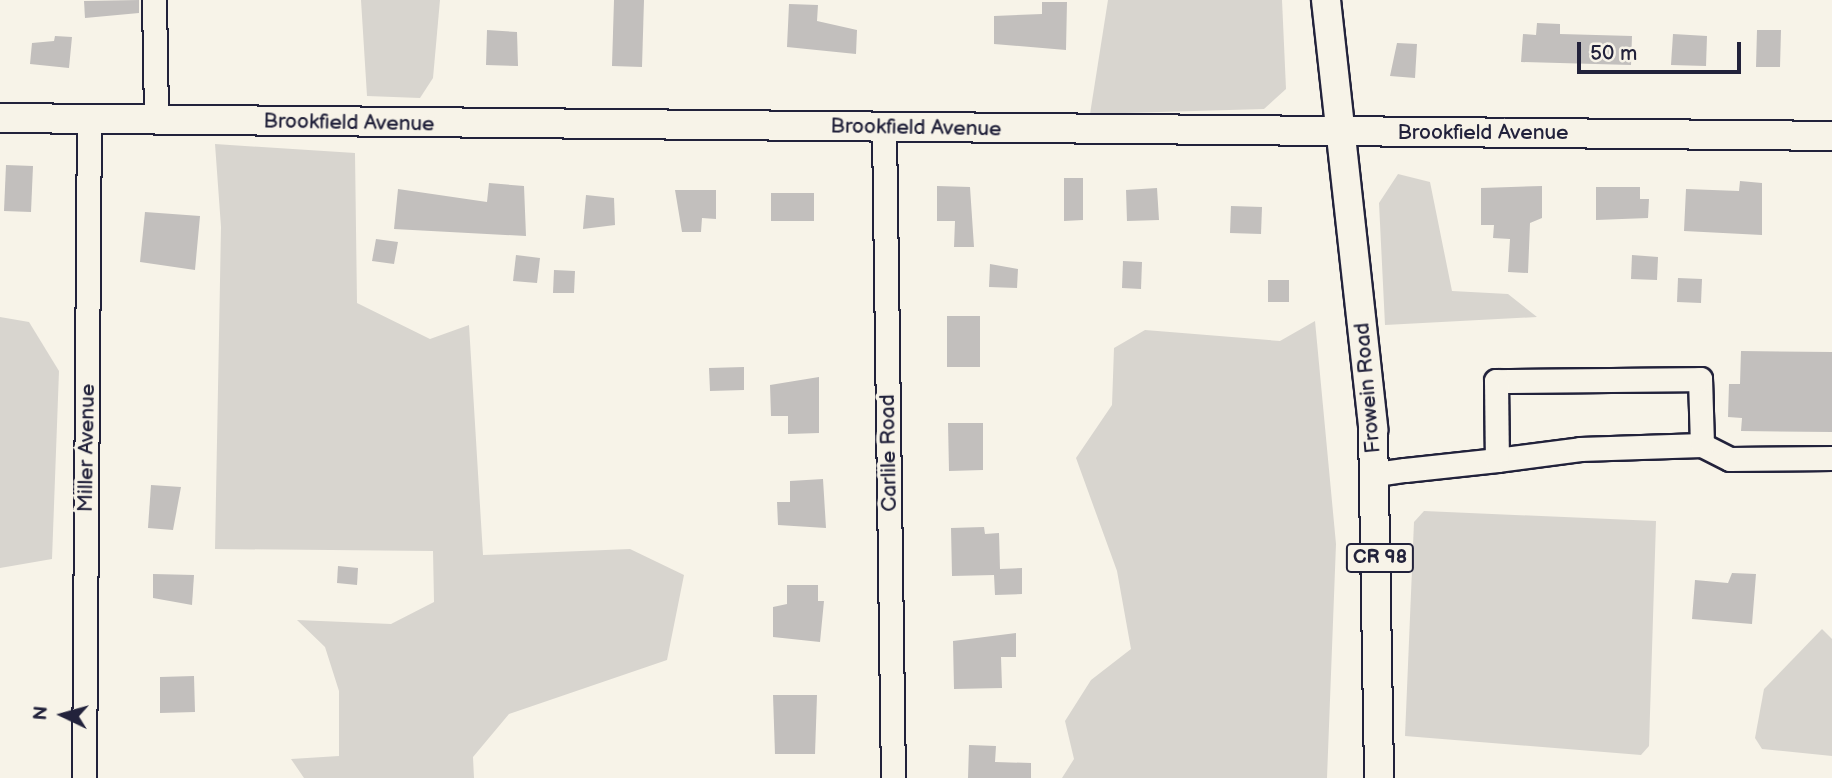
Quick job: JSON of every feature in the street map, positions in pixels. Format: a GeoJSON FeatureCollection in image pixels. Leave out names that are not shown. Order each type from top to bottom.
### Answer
{"type":"FeatureCollection","features":[{"type":"Feature","properties":{"kind":"main road","name":"Frowein Road"},"geometry":{"type":"LineString","coordinates":[[1326,0],[1376,474],[1379,778]]}},
{"type":"Feature","properties":{"kind":"main road","name":"Brookfield Avenue"},"geometry":{"type":"LineString","coordinates":[[0,118],[1832,136]]}},
{"type":"Feature","properties":{"kind":"street"},"geometry":{"type":"LineString","coordinates":[[154,0],[156,119]]}},
{"type":"Feature","properties":{"kind":"street","name":"Miller Avenue"},"geometry":{"type":"LineString","coordinates":[[84,778],[89,118]]}},
{"type":"Feature","properties":{"kind":"street","name":"Carlile Road"},"geometry":{"type":"LineString","coordinates":[[884,128],[893,778]]}},
{"type":"Feature","properties":{"kind":"street"},"geometry":{"type":"LineString","coordinates":[[1497,460],[1496,381],[1700,379],[1702,444]]}},
{"type":"Feature","properties":{"kind":"street"},"geometry":{"type":"LineString","coordinates":[[1376,474],[1497,460],[1702,444],[1730,459],[1832,458]]}},
{"type":"Feature","properties":{"kind":"shaded area"},"geometry":{"type":"Polygon","coordinates":[[[361,0],[440,0],[433,78],[420,98],[367,96],[361,0]]]}},
{"type":"Feature","properties":{"kind":"shaded area"},"geometry":{"type":"Polygon","coordinates":[[[1108,0],[1282,0],[1286,89],[1264,109],[1090,114],[1108,0]]]}},
{"type":"Feature","properties":{"kind":"shaded area"},"geometry":{"type":"Polygon","coordinates":[[[215,144],[355,153],[357,303],[430,339],[469,325],[483,555],[630,549],[684,575],[667,660],[509,714],[473,757],[474,778],[304,778],[291,759],[339,756],[339,691],[325,647],[297,620],[391,624],[434,602],[433,551],[215,549],[221,227],[215,144]]]}},
{"type":"Feature","properties":{"kind":"shaded area"},"geometry":{"type":"Polygon","coordinates":[[[1398,174],[1430,182],[1452,291],[1508,294],[1537,317],[1385,325],[1379,203],[1398,174]]]}},
{"type":"Feature","properties":{"kind":"shaded area"},"geometry":{"type":"Polygon","coordinates":[[[0,317],[29,322],[59,371],[52,559],[0,568],[0,317]]]}},
{"type":"Feature","properties":{"kind":"shaded area"},"geometry":{"type":"Polygon","coordinates":[[[1315,321],[1336,544],[1327,778],[1062,778],[1074,759],[1065,721],[1091,680],[1131,649],[1117,571],[1076,458],[1112,405],[1114,348],[1145,330],[1280,341],[1315,321]]]}},
{"type":"Feature","properties":{"kind":"shaded area"},"geometry":{"type":"Polygon","coordinates":[[[1424,511],[1656,521],[1649,746],[1641,755],[1405,736],[1414,522],[1424,511]]]}},
{"type":"Feature","properties":{"kind":"shaded area"},"geometry":{"type":"Polygon","coordinates":[[[1822,629],[1832,639],[1832,756],[1762,749],[1755,738],[1764,689],[1822,629]]]}},
{"type":"Feature","properties":{"kind":"building"},"geometry":{"type":"Polygon","coordinates":[[[139,0],[139,13],[85,18],[84,1],[139,0]]]}},
{"type":"Feature","properties":{"kind":"building"},"geometry":{"type":"Polygon","coordinates":[[[614,0],[644,0],[642,67],[612,66],[614,0]]]}},
{"type":"Feature","properties":{"kind":"building"},"geometry":{"type":"Polygon","coordinates":[[[1042,2],[1067,2],[1066,50],[994,44],[994,16],[1042,14],[1042,2]]]}},
{"type":"Feature","properties":{"kind":"building"},"geometry":{"type":"Polygon","coordinates":[[[789,4],[818,5],[817,21],[857,30],[856,54],[787,47],[789,4]]]}},
{"type":"Feature","properties":{"kind":"building"},"geometry":{"type":"Polygon","coordinates":[[[1537,23],[1560,24],[1560,34],[1632,36],[1631,65],[1521,62],[1523,34],[1536,35],[1537,23]]]}},
{"type":"Feature","properties":{"kind":"building"},"geometry":{"type":"Polygon","coordinates":[[[487,30],[517,32],[518,66],[486,65],[487,30]]]}},
{"type":"Feature","properties":{"kind":"building"},"geometry":{"type":"Polygon","coordinates":[[[1757,30],[1781,30],[1780,67],[1756,67],[1757,30]]]}},
{"type":"Feature","properties":{"kind":"building"},"geometry":{"type":"Polygon","coordinates":[[[1673,34],[1707,36],[1706,66],[1671,65],[1673,34]]]}},
{"type":"Feature","properties":{"kind":"building"},"geometry":{"type":"Polygon","coordinates":[[[55,36],[72,37],[69,68],[30,64],[32,43],[54,41],[55,36]]]}},
{"type":"Feature","properties":{"kind":"building"},"geometry":{"type":"Polygon","coordinates":[[[1397,43],[1417,44],[1415,78],[1390,76],[1397,43]]]}},
{"type":"Feature","properties":{"kind":"building"},"geometry":{"type":"Polygon","coordinates":[[[6,165],[33,166],[31,212],[4,211],[6,165]]]}},
{"type":"Feature","properties":{"kind":"building"},"geometry":{"type":"Polygon","coordinates":[[[1064,178],[1083,178],[1083,220],[1064,221],[1064,178]]]}},
{"type":"Feature","properties":{"kind":"building"},"geometry":{"type":"Polygon","coordinates":[[[1740,181],[1762,183],[1762,235],[1684,231],[1686,189],[1739,191],[1740,181]]]}},
{"type":"Feature","properties":{"kind":"building"},"geometry":{"type":"Polygon","coordinates":[[[489,183],[524,186],[526,236],[394,229],[398,189],[487,202],[489,183]]]}},
{"type":"Feature","properties":{"kind":"building"},"geometry":{"type":"Polygon","coordinates":[[[937,186],[970,187],[974,247],[954,247],[955,221],[937,221],[937,186]]]}},
{"type":"Feature","properties":{"kind":"building"},"geometry":{"type":"Polygon","coordinates":[[[1542,186],[1542,218],[1530,223],[1528,273],[1508,272],[1510,239],[1493,238],[1494,225],[1481,225],[1481,188],[1542,186]]]}},
{"type":"Feature","properties":{"kind":"building"},"geometry":{"type":"Polygon","coordinates":[[[1596,187],[1640,187],[1640,199],[1649,199],[1648,218],[1596,220],[1596,187]]]}},
{"type":"Feature","properties":{"kind":"building"},"geometry":{"type":"Polygon","coordinates":[[[1157,188],[1159,220],[1127,221],[1126,190],[1157,188]]]}},
{"type":"Feature","properties":{"kind":"building"},"geometry":{"type":"Polygon","coordinates":[[[675,190],[716,190],[716,219],[702,218],[701,232],[682,232],[675,190]]]}},
{"type":"Feature","properties":{"kind":"building"},"geometry":{"type":"Polygon","coordinates":[[[771,193],[814,193],[814,221],[771,221],[771,193]]]}},
{"type":"Feature","properties":{"kind":"building"},"geometry":{"type":"Polygon","coordinates":[[[586,195],[614,198],[615,225],[583,229],[586,195]]]}},
{"type":"Feature","properties":{"kind":"building"},"geometry":{"type":"Polygon","coordinates":[[[1231,206],[1262,207],[1261,234],[1230,233],[1231,206]]]}},
{"type":"Feature","properties":{"kind":"building"},"geometry":{"type":"Polygon","coordinates":[[[145,212],[200,216],[195,270],[140,262],[145,212]]]}},
{"type":"Feature","properties":{"kind":"building"},"geometry":{"type":"Polygon","coordinates":[[[376,239],[398,242],[394,264],[372,261],[376,239]]]}},
{"type":"Feature","properties":{"kind":"building"},"geometry":{"type":"Polygon","coordinates":[[[516,255],[540,258],[537,283],[513,281],[516,255]]]}},
{"type":"Feature","properties":{"kind":"building"},"geometry":{"type":"Polygon","coordinates":[[[1632,255],[1658,257],[1657,280],[1631,279],[1632,255]]]}},
{"type":"Feature","properties":{"kind":"building"},"geometry":{"type":"Polygon","coordinates":[[[1123,261],[1142,262],[1141,289],[1122,288],[1123,261]]]}},
{"type":"Feature","properties":{"kind":"building"},"geometry":{"type":"Polygon","coordinates":[[[990,264],[1018,269],[1017,288],[989,287],[990,264]]]}},
{"type":"Feature","properties":{"kind":"building"},"geometry":{"type":"Polygon","coordinates":[[[554,270],[575,271],[574,293],[553,293],[554,270]]]}},
{"type":"Feature","properties":{"kind":"building"},"geometry":{"type":"Polygon","coordinates":[[[1678,278],[1702,279],[1701,303],[1677,302],[1678,278]]]}},
{"type":"Feature","properties":{"kind":"building"},"geometry":{"type":"Polygon","coordinates":[[[1268,280],[1289,280],[1289,302],[1268,302],[1268,280]]]}},
{"type":"Feature","properties":{"kind":"building"},"geometry":{"type":"Polygon","coordinates":[[[947,316],[980,316],[980,367],[947,367],[947,316]]]}},
{"type":"Feature","properties":{"kind":"building"},"geometry":{"type":"Polygon","coordinates":[[[1741,351],[1832,352],[1832,432],[1741,431],[1742,418],[1728,417],[1729,384],[1740,384],[1741,351]]]}},
{"type":"Feature","properties":{"kind":"building"},"geometry":{"type":"Polygon","coordinates":[[[744,367],[744,390],[710,391],[709,368],[744,367]]]}},
{"type":"Feature","properties":{"kind":"building"},"geometry":{"type":"Polygon","coordinates":[[[819,377],[819,433],[788,434],[788,416],[771,416],[770,385],[819,377]]]}},
{"type":"Feature","properties":{"kind":"building"},"geometry":{"type":"Polygon","coordinates":[[[948,423],[983,423],[983,470],[949,471],[948,423]]]}},
{"type":"Feature","properties":{"kind":"building"},"geometry":{"type":"Polygon","coordinates":[[[823,479],[826,528],[778,525],[777,502],[790,502],[790,481],[823,479]]]}},
{"type":"Feature","properties":{"kind":"building"},"geometry":{"type":"Polygon","coordinates":[[[151,485],[181,487],[173,530],[148,528],[151,485]]]}},
{"type":"Feature","properties":{"kind":"building"},"geometry":{"type":"Polygon","coordinates":[[[984,527],[985,534],[999,533],[1000,569],[1022,568],[1022,594],[995,595],[994,575],[952,576],[951,528],[984,527]]]}},
{"type":"Feature","properties":{"kind":"building"},"geometry":{"type":"Polygon","coordinates":[[[338,566],[358,568],[357,585],[337,583],[338,566]]]}},
{"type":"Feature","properties":{"kind":"building"},"geometry":{"type":"Polygon","coordinates":[[[1732,573],[1756,574],[1752,624],[1692,619],[1695,580],[1728,583],[1732,573]]]}},
{"type":"Feature","properties":{"kind":"building"},"geometry":{"type":"Polygon","coordinates":[[[153,574],[194,575],[192,605],[153,598],[153,574]]]}},
{"type":"Feature","properties":{"kind":"building"},"geometry":{"type":"Polygon","coordinates":[[[787,585],[818,585],[818,601],[824,601],[820,642],[773,637],[773,607],[787,604],[787,585]]]}},
{"type":"Feature","properties":{"kind":"building"},"geometry":{"type":"Polygon","coordinates":[[[1016,633],[1016,657],[1001,657],[1002,688],[954,689],[953,641],[1016,633]]]}},
{"type":"Feature","properties":{"kind":"building"},"geometry":{"type":"Polygon","coordinates":[[[194,676],[195,712],[160,713],[160,677],[194,676]]]}},
{"type":"Feature","properties":{"kind":"building"},"geometry":{"type":"Polygon","coordinates":[[[773,695],[817,695],[815,754],[775,754],[773,695]]]}},
{"type":"Feature","properties":{"kind":"building"},"geometry":{"type":"Polygon","coordinates":[[[969,745],[996,746],[995,762],[1031,763],[1031,778],[968,778],[969,745]]]}}]}
